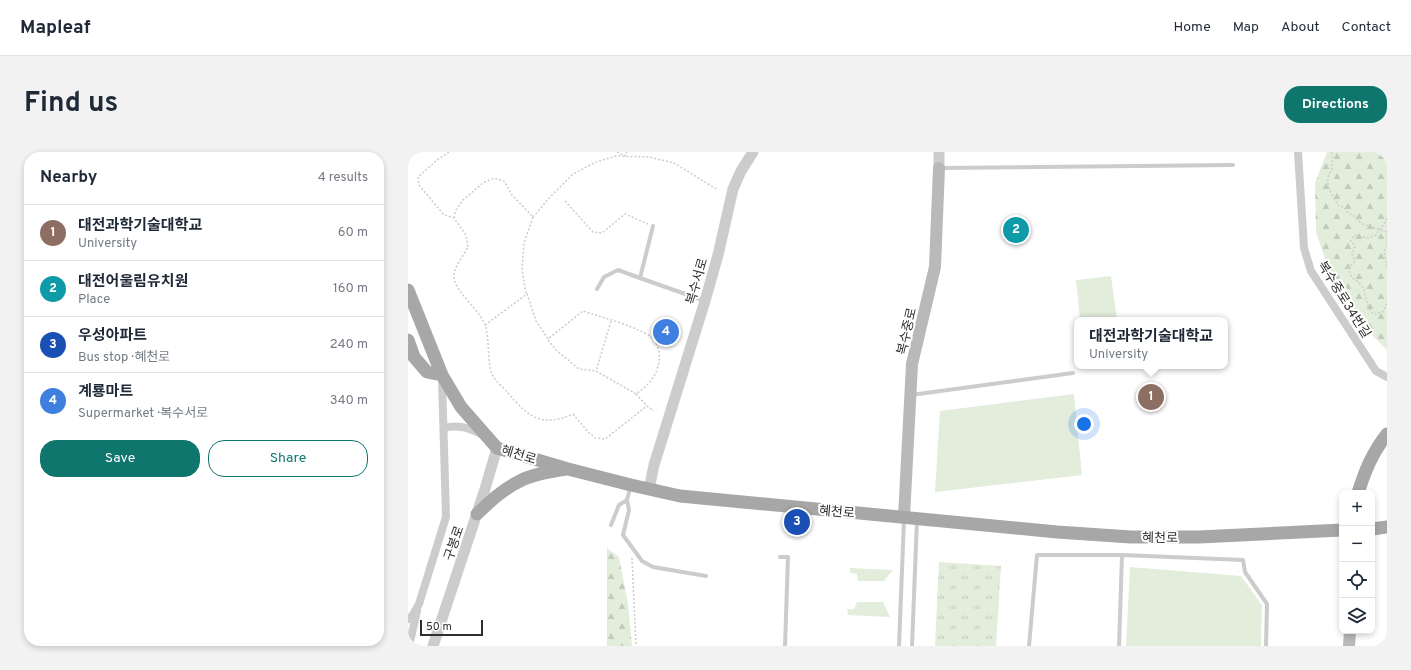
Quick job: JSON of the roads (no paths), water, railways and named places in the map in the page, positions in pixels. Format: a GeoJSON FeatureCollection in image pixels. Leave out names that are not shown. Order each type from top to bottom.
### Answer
{"type":"FeatureCollection","features":[{"type":"Feature","properties":{"kind":"main road","name":"복수중로"},"geometry":{"type":"LineString","coordinates":[[904,517],[912,364],[935,267],[939,168]]}},
{"type":"Feature","properties":{"kind":"main road","name":"혜천로"},"geometry":{"type":"LineString","coordinates":[[408,290],[442,375],[461,407],[493,443],[568,469],[680,496],[1057,532],[1131,537],[1199,538],[1339,530]]}},
{"type":"Feature","properties":{"kind":"main road"},"geometry":{"type":"LineString","coordinates":[[408,340],[414,357],[427,372],[442,375]]}},
{"type":"Feature","properties":{"kind":"main road"},"geometry":{"type":"LineString","coordinates":[[1359,490],[1367,465],[1387,434]]}},
{"type":"Feature","properties":{"kind":"main road"},"geometry":{"type":"LineString","coordinates":[[477,514],[497,496],[518,481],[541,474],[568,469]]}},
{"type":"Feature","properties":{"kind":"main road"},"geometry":{"type":"LineString","coordinates":[[1375,528],[1387,528]]}},
{"type":"Feature","properties":{"kind":"main road"},"geometry":{"type":"LineString","coordinates":[[1349,646],[1350,634]]}},
{"type":"Feature","properties":{"kind":"street","name":"복수서로"},"geometry":{"type":"LineString","coordinates":[[649,489],[654,465],[718,255],[733,189],[741,171],[753,152]]}},
{"type":"Feature","properties":{"kind":"street","name":"복수중로"},"geometry":{"type":"LineString","coordinates":[[939,152],[939,168]]}},
{"type":"Feature","properties":{"kind":"street","name":"복수중로34번길"},"geometry":{"type":"LineString","coordinates":[[1298,152],[1304,248],[1311,271],[1376,371],[1387,377]]}},
{"type":"Feature","properties":{"kind":"street"},"geometry":{"type":"LineString","coordinates":[[409,646],[419,604],[446,517],[442,375]]}},
{"type":"Feature","properties":{"kind":"street"},"geometry":{"type":"LineString","coordinates":[[444,428],[463,426],[493,443]]}},
{"type":"Feature","properties":{"kind":"street","name":"구봉로"},"geometry":{"type":"LineString","coordinates":[[433,646],[477,514],[493,443]]}},
{"type":"Feature","properties":{"kind":"street"},"geometry":{"type":"LineString","coordinates":[[408,619],[412,616],[419,604]]}},
{"type":"Feature","properties":{"kind":"lane"},"geometry":{"type":"LineString","coordinates":[[939,168],[1233,165]]}},
{"type":"Feature","properties":{"kind":"lane"},"geometry":{"type":"LineString","coordinates":[[640,278],[653,226]]}},
{"type":"Feature","properties":{"kind":"lane"},"geometry":{"type":"LineString","coordinates":[[598,289],[604,277],[618,270],[705,301]]}},
{"type":"Feature","properties":{"kind":"lane"},"geometry":{"type":"LineString","coordinates":[[911,396],[1073,373]]}},
{"type":"Feature","properties":{"kind":"lane"},"geometry":{"type":"LineString","coordinates":[[631,485],[627,500],[629,510],[623,534],[632,549],[642,561],[653,567],[706,576]]}},
{"type":"Feature","properties":{"kind":"lane"},"geometry":{"type":"LineString","coordinates":[[611,525],[619,506],[627,500]]}},
{"type":"Feature","properties":{"kind":"lane"},"geometry":{"type":"LineString","coordinates":[[899,646],[904,517]]}},
{"type":"Feature","properties":{"kind":"lane"},"geometry":{"type":"LineString","coordinates":[[912,646],[917,518]]}},
{"type":"Feature","properties":{"kind":"lane"},"geometry":{"type":"LineString","coordinates":[[1029,646],[1037,555],[1122,555],[1243,560],[1245,572],[1267,604],[1266,646]]}},
{"type":"Feature","properties":{"kind":"lane"},"geometry":{"type":"LineString","coordinates":[[1119,646],[1122,555]]}},
{"type":"Feature","properties":{"kind":"lane"},"geometry":{"type":"LineString","coordinates":[[780,557],[788,557],[785,646]]}},
{"type":"Feature","properties":{"kind":"place","name":"대전어울림유치원"},"geometry":{"type":"Point","coordinates":[1016,230]}},
{"type":"Feature","properties":{"kind":"place","name":"계룡마트"},"geometry":{"type":"Point","coordinates":[666,332]}},
{"type":"Feature","properties":{"kind":"place","name":"대전과학기술대학교"},"geometry":{"type":"Point","coordinates":[1151,397]}},
{"type":"Feature","properties":{"kind":"place","name":"우성아파트"},"geometry":{"type":"Point","coordinates":[797,522]}}]}
